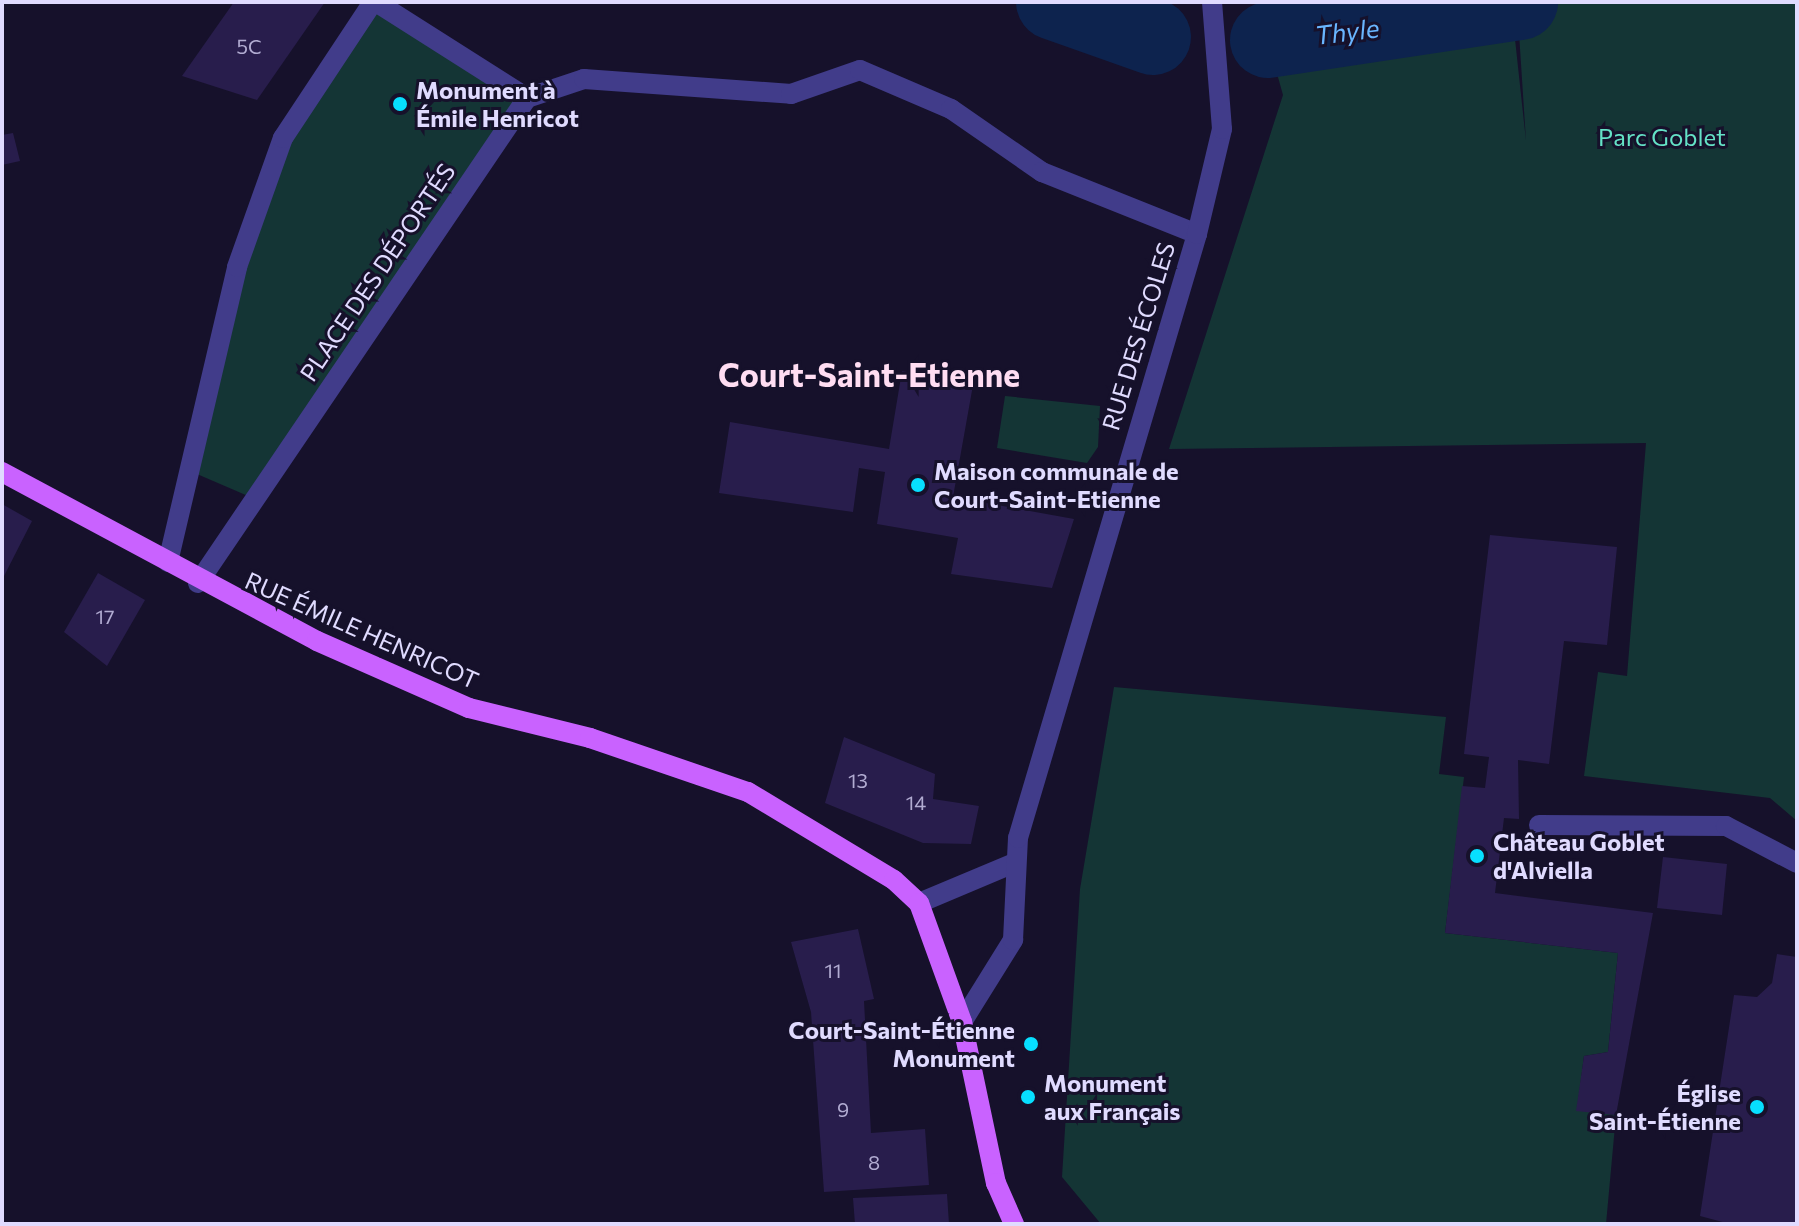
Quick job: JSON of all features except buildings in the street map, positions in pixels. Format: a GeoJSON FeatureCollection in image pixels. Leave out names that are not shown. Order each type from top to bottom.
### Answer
{"type":"FeatureCollection","features":[{"type":"Feature","properties":{"kind":"main road","name":"RUE ÉMILE HENRICOT"},"geometry":{"type":"LineString","coordinates":[[2,472],[168,562],[198,583],[469,708],[701,774],[809,824],[919,903]]}},
{"type":"Feature","properties":{"kind":"main road"},"geometry":{"type":"LineString","coordinates":[[919,903],[962,1022],[996,1183],[1014,1224]]}},
{"type":"Feature","properties":{"kind":"street"},"geometry":{"type":"LineString","coordinates":[[168,562],[237,267],[283,138],[374,2],[527,98],[584,79],[791,94],[860,70],[951,109],[1042,172],[1197,234]]}},
{"type":"Feature","properties":{"kind":"street","name":"RUE DES ÉCOLES"},"geometry":{"type":"LineString","coordinates":[[962,1022],[1013,940],[1012,864],[1064,668],[1197,234],[1222,129],[1214,8]]}},
{"type":"Feature","properties":{"kind":"street","name":"PLACE DES DÉPORTÉS"},"geometry":{"type":"LineString","coordinates":[[198,583],[527,98]]}},
{"type":"Feature","properties":{"kind":"street"},"geometry":{"type":"LineString","coordinates":[[1539,825],[1726,826],[1797,863]]}},
{"type":"Feature","properties":{"kind":"street"},"geometry":{"type":"LineString","coordinates":[[919,903],[1012,864]]}},
{"type":"Feature","properties":{"kind":"green space"},"geometry":{"type":"Polygon","coordinates":[[[373,2],[527,98],[255,499],[190,471],[283,138],[373,2]]]}},
{"type":"Feature","properties":{"kind":"green space","name":"Parc Goblet"},"geometry":{"type":"Polygon","coordinates":[[[1257,2],[1511,2],[1526,141],[1517,2],[1797,2],[1797,821],[1770,798],[1584,776],[1598,672],[1627,676],[1646,443],[1169,449],[1283,95],[1257,2]]]}},
{"type":"Feature","properties":{"kind":"green space"},"geometry":{"type":"Polygon","coordinates":[[[1005,396],[1100,406],[1098,447],[1087,463],[997,448],[1005,396]]]}},
{"type":"Feature","properties":{"kind":"green space"},"geometry":{"type":"Polygon","coordinates":[[[1114,687],[1446,717],[1439,774],[1464,777],[1445,933],[1618,953],[1608,1052],[1584,1056],[1577,1110],[1616,1115],[1606,1224],[1101,1224],[1062,1177],[1080,889],[1114,687]]]}},
{"type":"Feature","properties":{"kind":"waterway","name":"Thyle"},"geometry":{"type":"LineString","coordinates":[[1054,2],[1153,37]]}},
{"type":"Feature","properties":{"kind":"waterway","name":"Thyle"},"geometry":{"type":"LineString","coordinates":[[1268,40],[1520,2]]}},
{"type":"Feature","properties":{"kind":"place","name":"Monument à Émile Henricot"},"geometry":{"type":"Point","coordinates":[400,104]}},
{"type":"Feature","properties":{"kind":"place","name":"Maison communale de Court-Saint-Etienne"},"geometry":{"type":"Point","coordinates":[918,485]}},
{"type":"Feature","properties":{"kind":"place","name":"Château Goblet d'Alviella"},"geometry":{"type":"Point","coordinates":[1477,856]}},
{"type":"Feature","properties":{"kind":"place","name":"Court-Saint-Étienne Monument"},"geometry":{"type":"Point","coordinates":[1031,1044]}},
{"type":"Feature","properties":{"kind":"place","name":"Monument aux Français"},"geometry":{"type":"Point","coordinates":[1028,1097]}},
{"type":"Feature","properties":{"kind":"place","name":"Église Saint-Étienne"},"geometry":{"type":"Point","coordinates":[1757,1107]}},
{"type":"Feature","properties":{"kind":"district","name":"Court-Saint-Etienne"},"geometry":{"type":"Point","coordinates":[869,374]}}]}
